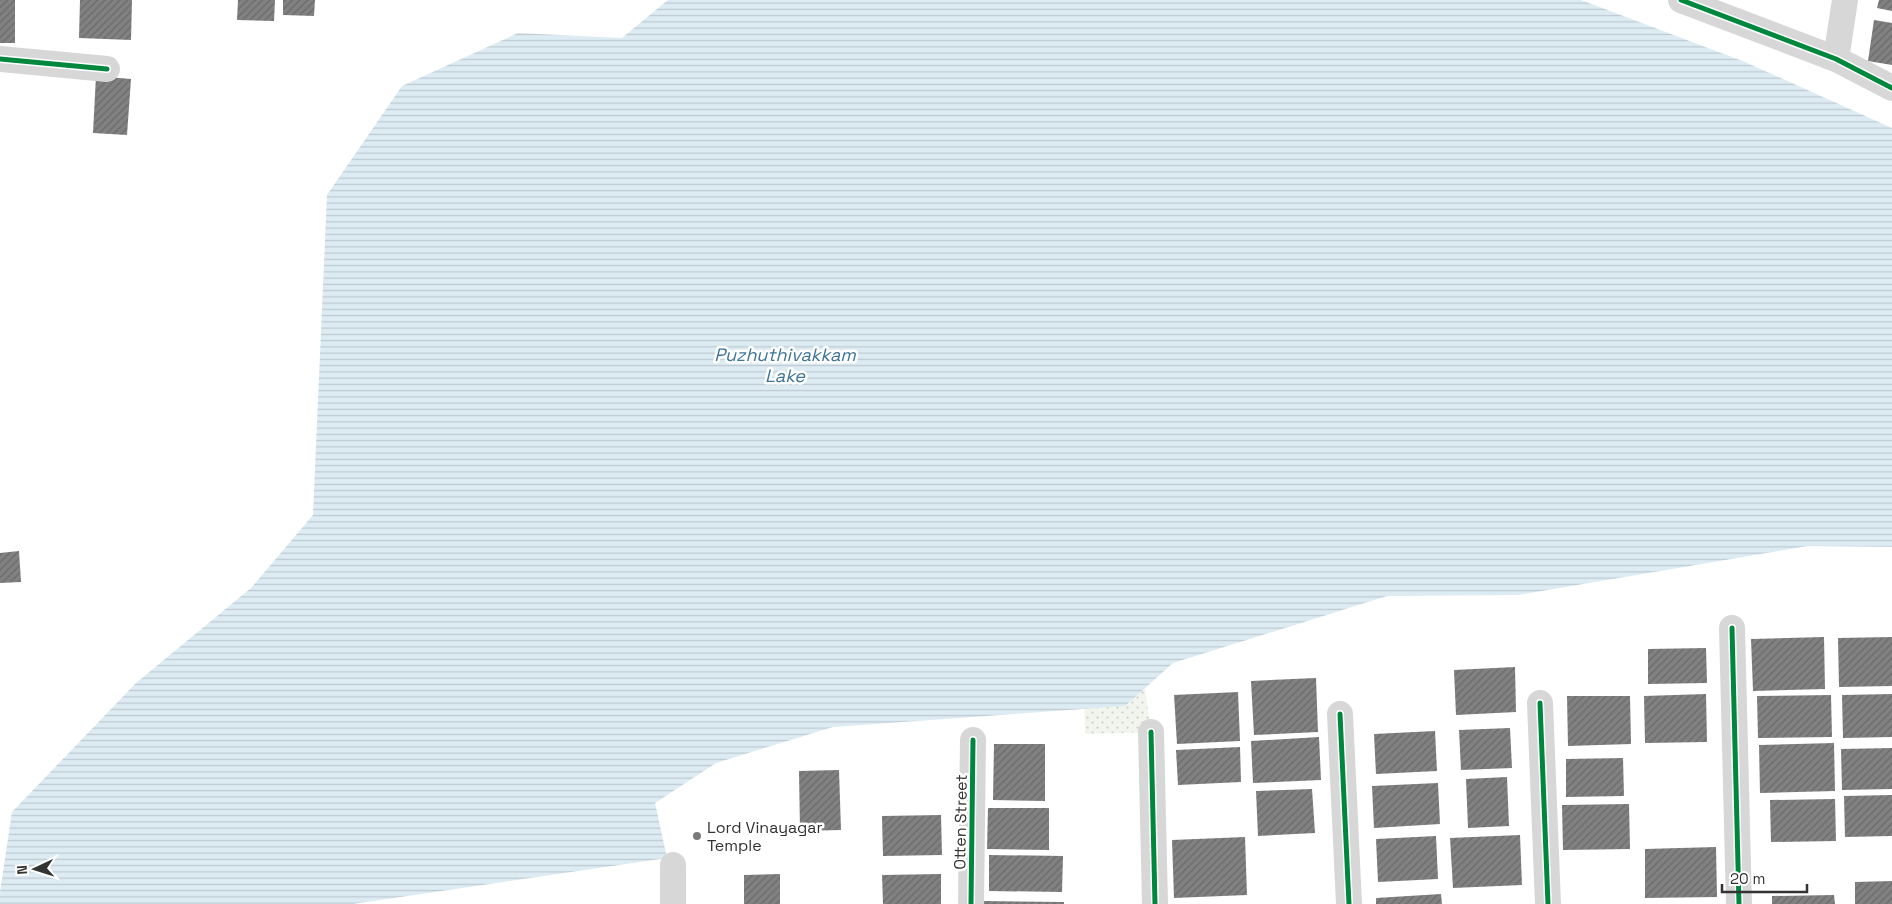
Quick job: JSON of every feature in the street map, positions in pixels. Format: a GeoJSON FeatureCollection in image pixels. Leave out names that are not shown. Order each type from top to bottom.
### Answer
{"type":"FeatureCollection","features":[{"type":"Feature","properties":{"kind":"street"},"geometry":{"type":"LineString","coordinates":[[1681,0],[1836,59],[1892,88]]}},
{"type":"Feature","properties":{"kind":"street"},"geometry":{"type":"LineString","coordinates":[[1836,59],[1845,0]]}},
{"type":"Feature","properties":{"kind":"street"},"geometry":{"type":"LineString","coordinates":[[0,59],[106,69]]}},
{"type":"Feature","properties":{"kind":"street"},"geometry":{"type":"LineString","coordinates":[[1732,628],[1739,904]]}},
{"type":"Feature","properties":{"kind":"street"},"geometry":{"type":"LineString","coordinates":[[1540,703],[1548,904]]}},
{"type":"Feature","properties":{"kind":"street"},"geometry":{"type":"LineString","coordinates":[[1340,714],[1349,904]]}},
{"type":"Feature","properties":{"kind":"street"},"geometry":{"type":"LineString","coordinates":[[1152,732],[1155,904]]}},
{"type":"Feature","properties":{"kind":"street","name":"Otten Street"},"geometry":{"type":"LineString","coordinates":[[971,904],[973,740]]}},
{"type":"Feature","properties":{"kind":"street"},"geometry":{"type":"LineString","coordinates":[[673,865],[673,904]]}},
{"type":"Feature","properties":{"kind":"shaded area"},"geometry":{"type":"Polygon","coordinates":[[[1145,689],[1151,732],[1085,734],[1084,695],[1145,689]]]}},
{"type":"Feature","properties":{"kind":"water","name":"Puzhuthivakkam Lake"},"geometry":{"type":"Polygon","coordinates":[[[668,0],[1581,0],[1745,62],[1892,128],[1892,547],[1808,546],[1518,595],[1387,596],[1173,663],[1125,706],[833,727],[716,763],[655,803],[667,858],[353,904],[0,904],[0,892],[12,812],[136,683],[251,588],[313,515],[327,195],[402,86],[518,33],[622,38],[668,0]]]}},
{"type":"Feature","properties":{"kind":"building"},"geometry":{"type":"Polygon","coordinates":[[[0,0],[15,0],[15,43],[0,43],[0,0]]]}},
{"type":"Feature","properties":{"kind":"building"},"geometry":{"type":"Polygon","coordinates":[[[80,0],[132,0],[131,40],[79,38],[80,0]]]}},
{"type":"Feature","properties":{"kind":"building"},"geometry":{"type":"Polygon","coordinates":[[[238,0],[275,0],[274,21],[237,20],[238,0]]]}},
{"type":"Feature","properties":{"kind":"building"},"geometry":{"type":"Polygon","coordinates":[[[283,0],[315,0],[314,16],[283,15],[283,0]]]}},
{"type":"Feature","properties":{"kind":"building"},"geometry":{"type":"Polygon","coordinates":[[[1879,0],[1892,0],[1892,11],[1877,8],[1879,0]]]}},
{"type":"Feature","properties":{"kind":"building"},"geometry":{"type":"Polygon","coordinates":[[[1874,20],[1892,23],[1892,65],[1868,61],[1874,20]]]}},
{"type":"Feature","properties":{"kind":"building"},"geometry":{"type":"Polygon","coordinates":[[[96,76],[131,79],[127,135],[93,133],[96,76]]]}},
{"type":"Feature","properties":{"kind":"building"},"geometry":{"type":"Polygon","coordinates":[[[19,551],[21,582],[0,583],[0,553],[19,551]]]}},
{"type":"Feature","properties":{"kind":"building"},"geometry":{"type":"Polygon","coordinates":[[[1824,637],[1825,689],[1753,691],[1751,639],[1824,637]]]}},
{"type":"Feature","properties":{"kind":"building"},"geometry":{"type":"Polygon","coordinates":[[[1892,637],[1892,686],[1839,687],[1838,638],[1892,637]]]}},
{"type":"Feature","properties":{"kind":"building"},"geometry":{"type":"Polygon","coordinates":[[[1706,648],[1707,683],[1648,684],[1648,649],[1706,648]]]}},
{"type":"Feature","properties":{"kind":"building"},"geometry":{"type":"Polygon","coordinates":[[[1515,667],[1516,712],[1456,715],[1454,670],[1515,667]]]}},
{"type":"Feature","properties":{"kind":"building"},"geometry":{"type":"Polygon","coordinates":[[[1316,678],[1318,732],[1254,735],[1251,681],[1316,678]]]}},
{"type":"Feature","properties":{"kind":"building"},"geometry":{"type":"Polygon","coordinates":[[[1238,692],[1240,741],[1177,744],[1174,695],[1238,692]]]}},
{"type":"Feature","properties":{"kind":"building"},"geometry":{"type":"Polygon","coordinates":[[[1706,694],[1707,742],[1645,743],[1644,696],[1706,694]]]}},
{"type":"Feature","properties":{"kind":"building"},"geometry":{"type":"Polygon","coordinates":[[[1892,694],[1892,737],[1843,738],[1842,695],[1892,694]]]}},
{"type":"Feature","properties":{"kind":"building"},"geometry":{"type":"Polygon","coordinates":[[[1831,695],[1832,737],[1758,738],[1757,696],[1831,695]]]}},
{"type":"Feature","properties":{"kind":"building"},"geometry":{"type":"Polygon","coordinates":[[[1567,696],[1630,696],[1631,744],[1568,746],[1567,696]]]}},
{"type":"Feature","properties":{"kind":"building"},"geometry":{"type":"Polygon","coordinates":[[[1510,728],[1512,768],[1461,770],[1459,730],[1510,728]]]}},
{"type":"Feature","properties":{"kind":"building"},"geometry":{"type":"Polygon","coordinates":[[[1435,731],[1437,771],[1376,774],[1374,734],[1435,731]]]}},
{"type":"Feature","properties":{"kind":"building"},"geometry":{"type":"Polygon","coordinates":[[[1319,737],[1321,780],[1253,783],[1251,741],[1319,737]]]}},
{"type":"Feature","properties":{"kind":"building"},"geometry":{"type":"Polygon","coordinates":[[[1834,743],[1835,791],[1760,793],[1759,745],[1834,743]]]}},
{"type":"Feature","properties":{"kind":"building"},"geometry":{"type":"Polygon","coordinates":[[[994,744],[1045,744],[1045,801],[993,800],[994,744]]]}},
{"type":"Feature","properties":{"kind":"building"},"geometry":{"type":"Polygon","coordinates":[[[1240,747],[1241,782],[1178,785],[1176,750],[1240,747]]]}},
{"type":"Feature","properties":{"kind":"building"},"geometry":{"type":"Polygon","coordinates":[[[1892,748],[1892,789],[1842,790],[1841,749],[1892,748]]]}},
{"type":"Feature","properties":{"kind":"building"},"geometry":{"type":"Polygon","coordinates":[[[1623,758],[1624,796],[1566,797],[1566,759],[1623,758]]]}},
{"type":"Feature","properties":{"kind":"building"},"geometry":{"type":"Polygon","coordinates":[[[839,770],[841,830],[800,831],[799,771],[839,770]]]}},
{"type":"Feature","properties":{"kind":"building"},"geometry":{"type":"Polygon","coordinates":[[[1507,777],[1509,826],[1468,828],[1466,779],[1507,777]]]}},
{"type":"Feature","properties":{"kind":"building"},"geometry":{"type":"Polygon","coordinates":[[[1438,783],[1440,824],[1374,828],[1372,786],[1438,783]]]}},
{"type":"Feature","properties":{"kind":"building"},"geometry":{"type":"Polygon","coordinates":[[[1312,789],[1315,833],[1258,836],[1256,791],[1312,789]]]}},
{"type":"Feature","properties":{"kind":"building"},"geometry":{"type":"Polygon","coordinates":[[[1892,795],[1892,836],[1845,837],[1844,796],[1892,795]]]}},
{"type":"Feature","properties":{"kind":"building"},"geometry":{"type":"Polygon","coordinates":[[[1835,799],[1836,841],[1771,842],[1770,800],[1835,799]]]}},
{"type":"Feature","properties":{"kind":"building"},"geometry":{"type":"Polygon","coordinates":[[[1629,804],[1630,849],[1563,850],[1562,805],[1629,804]]]}},
{"type":"Feature","properties":{"kind":"building"},"geometry":{"type":"Polygon","coordinates":[[[988,808],[1049,808],[1049,850],[987,849],[988,808]]]}},
{"type":"Feature","properties":{"kind":"building"},"geometry":{"type":"Polygon","coordinates":[[[941,815],[942,855],[883,856],[882,816],[941,815]]]}},
{"type":"Feature","properties":{"kind":"building"},"geometry":{"type":"Polygon","coordinates":[[[1520,835],[1522,885],[1453,888],[1450,838],[1520,835]]]}},
{"type":"Feature","properties":{"kind":"building"},"geometry":{"type":"Polygon","coordinates":[[[1436,836],[1438,879],[1378,882],[1376,839],[1436,836]]]}},
{"type":"Feature","properties":{"kind":"building"},"geometry":{"type":"Polygon","coordinates":[[[1245,837],[1247,895],[1174,898],[1172,840],[1245,837]]]}},
{"type":"Feature","properties":{"kind":"building"},"geometry":{"type":"Polygon","coordinates":[[[1716,847],[1717,897],[1645,898],[1645,849],[1716,847]]]}},
{"type":"Feature","properties":{"kind":"building"},"geometry":{"type":"Polygon","coordinates":[[[989,855],[1063,856],[1062,892],[989,891],[989,855]]]}},
{"type":"Feature","properties":{"kind":"building"},"geometry":{"type":"Polygon","coordinates":[[[780,874],[780,904],[744,904],[744,875],[780,874]]]}},
{"type":"Feature","properties":{"kind":"building"},"geometry":{"type":"Polygon","coordinates":[[[941,874],[941,904],[883,904],[882,875],[941,874]]]}},
{"type":"Feature","properties":{"kind":"building"},"geometry":{"type":"Polygon","coordinates":[[[1892,881],[1892,904],[1855,904],[1855,882],[1892,881]]]}},
{"type":"Feature","properties":{"kind":"building"},"geometry":{"type":"Polygon","coordinates":[[[1441,894],[1442,904],[1376,904],[1376,898],[1441,894]]]}},
{"type":"Feature","properties":{"kind":"building"},"geometry":{"type":"Polygon","coordinates":[[[1834,895],[1835,904],[1772,904],[1772,896],[1834,895]]]}},
{"type":"Feature","properties":{"kind":"building"},"geometry":{"type":"Polygon","coordinates":[[[983,901],[1064,902],[1064,904],[983,904],[983,901]]]}},
{"type":"Feature","properties":{"kind":"cycle path"},"geometry":{"type":"LineString","coordinates":[[1681,0],[1836,59],[1892,88]]}},
{"type":"Feature","properties":{"kind":"cycle path"},"geometry":{"type":"LineString","coordinates":[[0,59],[107,69]]}},
{"type":"Feature","properties":{"kind":"cycle path"},"geometry":{"type":"LineString","coordinates":[[1732,628],[1739,904]]}},
{"type":"Feature","properties":{"kind":"cycle path"},"geometry":{"type":"LineString","coordinates":[[1540,703],[1548,904]]}},
{"type":"Feature","properties":{"kind":"cycle path"},"geometry":{"type":"LineString","coordinates":[[1340,714],[1349,904]]}},
{"type":"Feature","properties":{"kind":"cycle path"},"geometry":{"type":"LineString","coordinates":[[1151,732],[1155,904]]}},
{"type":"Feature","properties":{"kind":"cycle path"},"geometry":{"type":"LineString","coordinates":[[971,904],[973,740]]}},
{"type":"Feature","properties":{"kind":"place","name":"Lord Vinayagar Temple"},"geometry":{"type":"Point","coordinates":[697,836]}}]}
